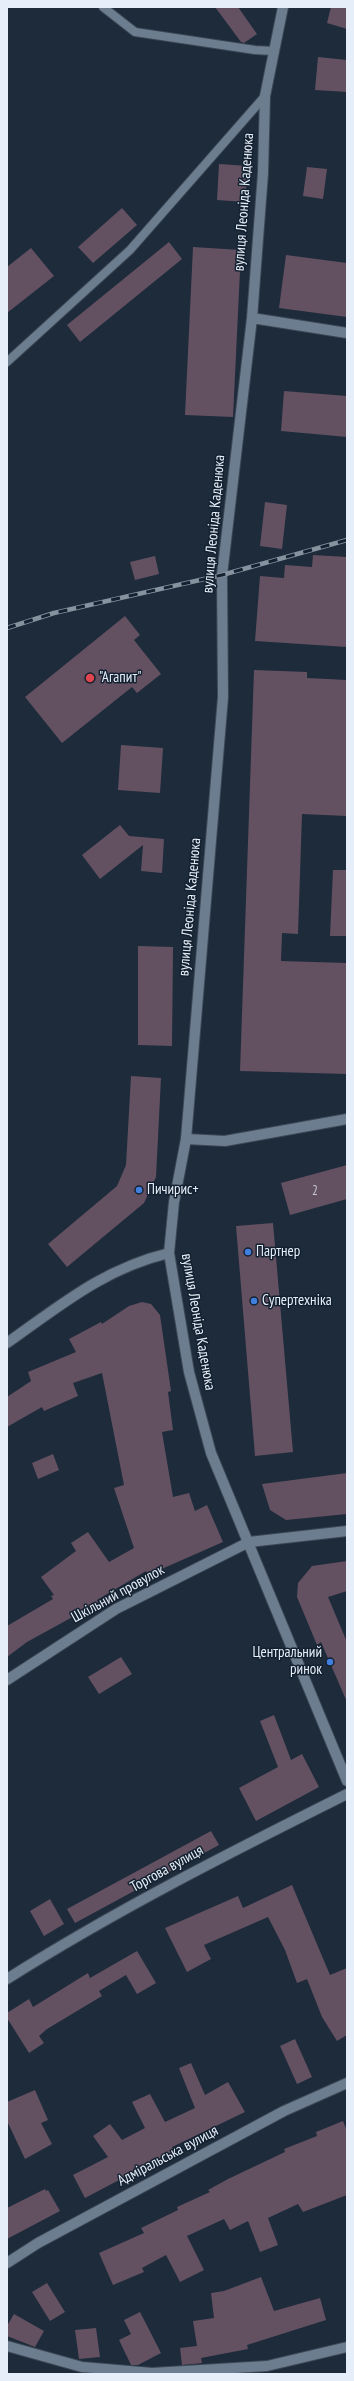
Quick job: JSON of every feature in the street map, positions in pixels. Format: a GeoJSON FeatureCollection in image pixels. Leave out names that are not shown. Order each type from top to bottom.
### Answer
{"type":"FeatureCollection","features":[{"type":"Feature","properties":{"kind":"street","name":"вулиця Леоніда Каденюка"},"geometry":{"type":"LineString","coordinates":[[283,7],[265,96],[263,173],[252,318],[222,575],[223,697],[186,1139],[174,1202],[169,1253],[189,1372],[211,1453],[347,1781]]}},
{"type":"Feature","properties":{"kind":"street"},"geometry":{"type":"LineString","coordinates":[[252,318],[347,333]]}},
{"type":"Feature","properties":{"kind":"street"},"geometry":{"type":"LineString","coordinates":[[186,1139],[225,1141],[347,1118]]}},
{"type":"Feature","properties":{"kind":"street"},"geometry":{"type":"LineString","coordinates":[[7,1343],[104,1276],[128,1264],[169,1253]]}},
{"type":"Feature","properties":{"kind":"street"},"geometry":{"type":"LineString","coordinates":[[249,1542],[347,1531]]}},
{"type":"Feature","properties":{"kind":"street","name":"Шкільний провулок"},"geometry":{"type":"LineString","coordinates":[[7,1680],[116,1609],[249,1542]]}},
{"type":"Feature","properties":{"kind":"street","name":"Торгова вулиця"},"geometry":{"type":"LineString","coordinates":[[7,1979],[65,1943],[222,1856],[347,1794]]}},
{"type":"Feature","properties":{"kind":"street","name":"Адміральська вулиця"},"geometry":{"type":"LineString","coordinates":[[7,2263],[38,2243],[284,2111],[347,2083]]}},
{"type":"Feature","properties":{"kind":"street"},"geometry":{"type":"LineString","coordinates":[[7,2346],[79,2371],[152,2373],[267,2366],[347,2347]]}},
{"type":"Feature","properties":{"kind":"lane"},"geometry":{"type":"LineString","coordinates":[[103,7],[135,32],[255,50],[273,51]]}},
{"type":"Feature","properties":{"kind":"lane"},"geometry":{"type":"LineString","coordinates":[[7,362],[130,250],[265,96]]}},
{"type":"Feature","properties":{"kind":"building"},"geometry":{"type":"Polygon","coordinates":[[[215,7],[238,7],[257,34],[244,43],[241,42],[215,7]]]}},
{"type":"Feature","properties":{"kind":"building"},"geometry":{"type":"Polygon","coordinates":[[[331,7],[347,7],[347,29],[327,23],[331,7]]]}},
{"type":"Feature","properties":{"kind":"building"},"geometry":{"type":"Polygon","coordinates":[[[318,57],[347,60],[347,92],[315,90],[318,57]]]}},
{"type":"Feature","properties":{"kind":"building"},"geometry":{"type":"Polygon","coordinates":[[[219,164],[248,166],[245,202],[217,200],[219,164]]]}},
{"type":"Feature","properties":{"kind":"building"},"geometry":{"type":"Polygon","coordinates":[[[307,167],[327,169],[323,199],[303,196],[307,167]]]}},
{"type":"Feature","properties":{"kind":"building"},"geometry":{"type":"Polygon","coordinates":[[[122,208],[137,225],[93,263],[78,247],[122,208]]]}},
{"type":"Feature","properties":{"kind":"building"},"geometry":{"type":"Polygon","coordinates":[[[169,242],[182,259],[80,342],[67,325],[169,242]]]}},
{"type":"Feature","properties":{"kind":"building"},"geometry":{"type":"Polygon","coordinates":[[[193,247],[241,250],[233,417],[185,415],[193,247]]]}},
{"type":"Feature","properties":{"kind":"building"},"geometry":{"type":"Polygon","coordinates":[[[31,248],[54,276],[7,313],[7,267],[31,248]]]}},
{"type":"Feature","properties":{"kind":"building"},"geometry":{"type":"Polygon","coordinates":[[[286,255],[347,263],[347,317],[279,308],[286,255]]]}},
{"type":"Feature","properties":{"kind":"building"},"geometry":{"type":"Polygon","coordinates":[[[284,391],[347,396],[347,437],[281,431],[284,391]]]}},
{"type":"Feature","properties":{"kind":"building"},"geometry":{"type":"Polygon","coordinates":[[[265,502],[287,505],[282,549],[260,546],[265,502]]]}},
{"type":"Feature","properties":{"kind":"building"},"geometry":{"type":"Polygon","coordinates":[[[313,555],[347,557],[347,647],[255,641],[260,576],[284,578],[285,565],[312,567],[313,555]]]}},
{"type":"Feature","properties":{"kind":"building"},"geometry":{"type":"Polygon","coordinates":[[[155,556],[159,574],[135,580],[130,562],[155,556]]]}},
{"type":"Feature","properties":{"kind":"building"},"geometry":{"type":"Polygon","coordinates":[[[125,616],[140,635],[134,640],[161,674],[137,693],[132,687],[62,743],[25,697],[125,616]]]}},
{"type":"Feature","properties":{"kind":"building"},"geometry":{"type":"Polygon","coordinates":[[[254,670],[307,672],[307,678],[347,680],[347,816],[302,814],[298,934],[282,933],[281,961],[347,963],[347,1074],[240,1071],[254,670]]]}},
{"type":"Feature","properties":{"kind":"building"},"geometry":{"type":"Polygon","coordinates":[[[121,745],[163,748],[160,793],[118,790],[121,745]]]}},
{"type":"Feature","properties":{"kind":"building"},"geometry":{"type":"Polygon","coordinates":[[[120,825],[129,836],[164,839],[162,873],[141,871],[143,845],[100,879],[82,855],[120,825]]]}},
{"type":"Feature","properties":{"kind":"building"},"geometry":{"type":"Polygon","coordinates":[[[333,870],[347,870],[347,936],[330,936],[333,870]]]}},
{"type":"Feature","properties":{"kind":"building"},"geometry":{"type":"Polygon","coordinates":[[[138,946],[173,947],[172,1046],[138,1045],[138,946]]]}},
{"type":"Feature","properties":{"kind":"building"},"geometry":{"type":"Polygon","coordinates":[[[131,1076],[161,1078],[156,1177],[144,1203],[67,1267],[48,1244],[117,1186],[126,1165],[131,1076]]]}},
{"type":"Feature","properties":{"kind":"building"},"geometry":{"type":"Polygon","coordinates":[[[347,1165],[347,1199],[290,1215],[281,1183],[347,1165]]]}},
{"type":"Feature","properties":{"kind":"building"},"geometry":{"type":"Polygon","coordinates":[[[273,1223],[293,1452],[255,1456],[236,1226],[273,1223]]]}},
{"type":"Feature","properties":{"kind":"building"},"geometry":{"type":"Polygon","coordinates":[[[142,1302],[151,1304],[160,1315],[171,1391],[168,1392],[173,1430],[162,1432],[173,1497],[189,1493],[195,1511],[207,1505],[223,1542],[148,1575],[146,1571],[97,1600],[98,1603],[27,1642],[7,1657],[7,1626],[53,1599],[51,1596],[54,1595],[41,1577],[76,1551],[71,1543],[88,1532],[109,1562],[134,1548],[114,1488],[124,1485],[102,1373],[73,1383],[78,1396],[44,1411],[42,1407],[7,1427],[7,1397],[31,1381],[28,1372],[76,1352],[69,1339],[101,1322],[102,1324],[129,1306],[142,1302]]]}},
{"type":"Feature","properties":{"kind":"building"},"geometry":{"type":"Polygon","coordinates":[[[53,1454],[59,1470],[38,1479],[32,1463],[53,1454]]]}},
{"type":"Feature","properties":{"kind":"building"},"geometry":{"type":"Polygon","coordinates":[[[347,1473],[347,1514],[286,1520],[270,1510],[262,1484],[347,1473]]]}},
{"type":"Feature","properties":{"kind":"building"},"geometry":{"type":"Polygon","coordinates":[[[347,1561],[347,1591],[328,1597],[347,1642],[347,1702],[321,1642],[317,1645],[297,1597],[298,1583],[312,1566],[347,1561]]]}},
{"type":"Feature","properties":{"kind":"building"},"geometry":{"type":"Polygon","coordinates":[[[121,1657],[132,1674],[99,1694],[88,1677],[121,1657]]]}},
{"type":"Feature","properties":{"kind":"building"},"geometry":{"type":"Polygon","coordinates":[[[274,1715],[291,1760],[302,1754],[319,1787],[256,1821],[239,1788],[278,1767],[260,1721],[274,1715]]]}},
{"type":"Feature","properties":{"kind":"building"},"geometry":{"type":"Polygon","coordinates":[[[211,1831],[219,1845],[75,1923],[67,1909],[211,1831]]]}},
{"type":"Feature","properties":{"kind":"building"},"geometry":{"type":"Polygon","coordinates":[[[292,1885],[330,1975],[347,1968],[347,2035],[337,2041],[322,2017],[307,1979],[297,1983],[285,1950],[268,1917],[204,1945],[211,1959],[187,1972],[165,1928],[238,1896],[243,1908],[292,1885]]]}},
{"type":"Feature","properties":{"kind":"building"},"geometry":{"type":"Polygon","coordinates":[[[50,1899],[64,1924],[44,1936],[30,1911],[50,1899]]]}},
{"type":"Feature","properties":{"kind":"building"},"geometry":{"type":"Polygon","coordinates":[[[137,1951],[156,1983],[137,1994],[126,1975],[99,1991],[102,1996],[47,2029],[39,2036],[44,2043],[29,2053],[7,2018],[7,2013],[29,1999],[33,2007],[88,1973],[90,1978],[137,1951]]]}},
{"type":"Feature","properties":{"kind":"building"},"geometry":{"type":"Polygon","coordinates":[[[295,2039],[312,2077],[297,2084],[280,2046],[295,2039]]]}},
{"type":"Feature","properties":{"kind":"building"},"geometry":{"type":"Polygon","coordinates":[[[191,2063],[205,2095],[228,2082],[245,2112],[172,2147],[174,2151],[85,2198],[73,2175],[108,2157],[93,2136],[110,2124],[122,2140],[145,2128],[132,2102],[150,2094],[165,2122],[195,2108],[179,2068],[191,2063]]]}},
{"type":"Feature","properties":{"kind":"building"},"geometry":{"type":"Polygon","coordinates":[[[35,2090],[48,2120],[41,2123],[52,2144],[25,2159],[7,2121],[7,2102],[35,2090]]]}},
{"type":"Feature","properties":{"kind":"building"},"geometry":{"type":"Polygon","coordinates":[[[343,2121],[347,2131],[347,2195],[303,2212],[298,2204],[268,2218],[278,2245],[260,2252],[248,2221],[230,2230],[224,2219],[187,2236],[204,2270],[180,2282],[166,2255],[142,2268],[144,2272],[113,2285],[99,2253],[144,2233],[141,2228],[178,2210],[177,2207],[210,2192],[208,2190],[228,2179],[285,2152],[284,2149],[317,2136],[316,2132],[343,2121]]]}},
{"type":"Feature","properties":{"kind":"building"},"geometry":{"type":"Polygon","coordinates":[[[45,2189],[46,2191],[48,2190],[60,2211],[7,2239],[7,2208],[45,2189]]]}},
{"type":"Feature","properties":{"kind":"building"},"geometry":{"type":"Polygon","coordinates":[[[261,2277],[274,2311],[320,2298],[326,2320],[247,2345],[248,2349],[201,2358],[202,2363],[182,2365],[180,2348],[197,2346],[193,2321],[214,2318],[211,2293],[224,2291],[261,2277]]]}},
{"type":"Feature","properties":{"kind":"building"},"geometry":{"type":"Polygon","coordinates":[[[47,2283],[65,2312],[50,2321],[32,2292],[47,2283]]]}},
{"type":"Feature","properties":{"kind":"building"},"geometry":{"type":"Polygon","coordinates":[[[140,2312],[161,2353],[138,2365],[131,2365],[119,2340],[131,2334],[124,2320],[140,2312]]]}},
{"type":"Feature","properties":{"kind":"building"},"geometry":{"type":"Polygon","coordinates":[[[14,2314],[44,2331],[35,2347],[7,2336],[7,2326],[14,2314]]]}},
{"type":"Feature","properties":{"kind":"building"},"geometry":{"type":"Polygon","coordinates":[[[96,2328],[100,2357],[79,2359],[75,2330],[96,2328]]]}},
{"type":"Feature","properties":{"kind":"railway"},"geometry":{"type":"LineString","coordinates":[[7,628],[54,613],[222,575],[347,540]]}},
{"type":"Feature","properties":{"kind":"place","name":"\"Агапит\""},"geometry":{"type":"Point","coordinates":[90,678]}},
{"type":"Feature","properties":{"kind":"place","name":"Пичирис+"},"geometry":{"type":"Point","coordinates":[139,1190]}},
{"type":"Feature","properties":{"kind":"place","name":"Партнер"},"geometry":{"type":"Point","coordinates":[248,1252]}},
{"type":"Feature","properties":{"kind":"place","name":"Супертехніка"},"geometry":{"type":"Point","coordinates":[254,1301]}},
{"type":"Feature","properties":{"kind":"place","name":"Центральний ринок"},"geometry":{"type":"Point","coordinates":[330,1662]}}]}
